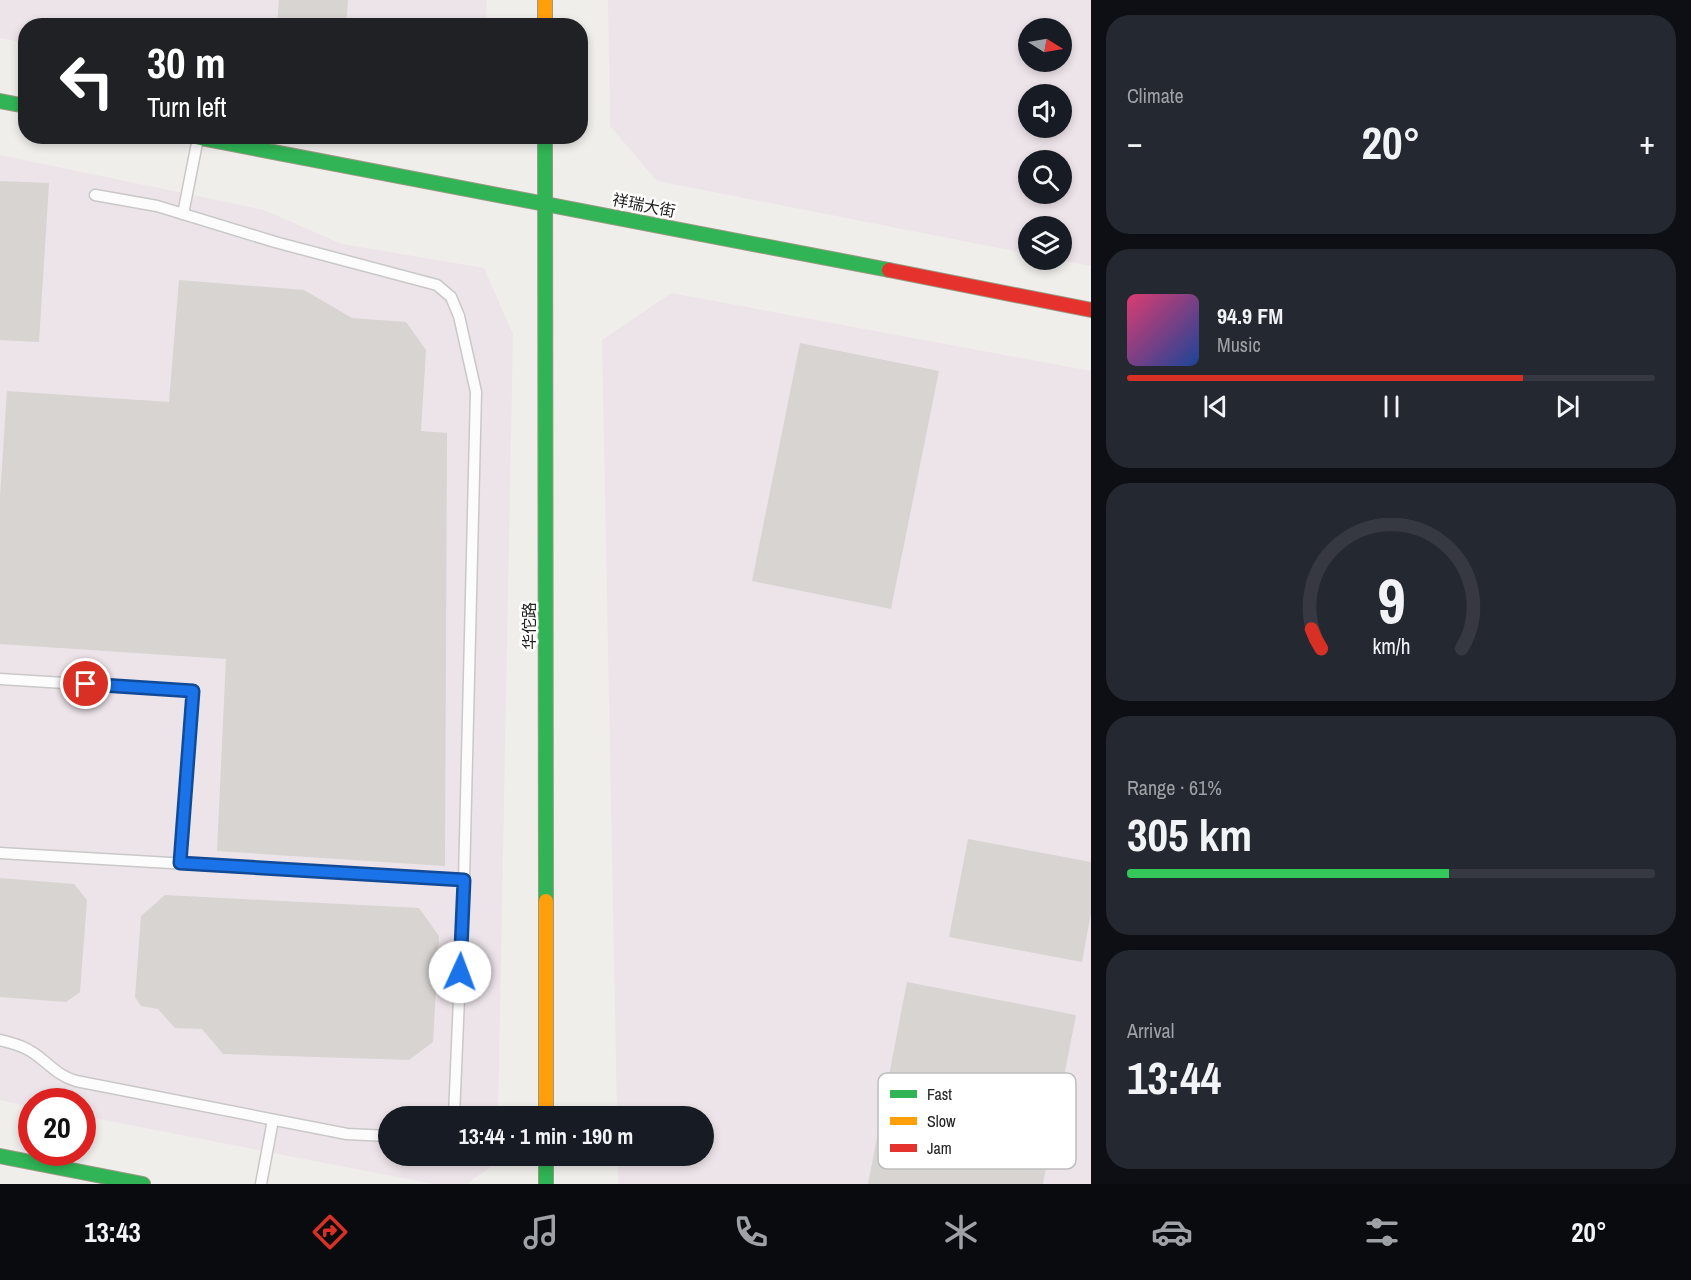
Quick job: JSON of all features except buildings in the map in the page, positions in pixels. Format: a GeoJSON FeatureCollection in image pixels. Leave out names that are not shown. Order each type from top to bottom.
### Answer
{"type":"FeatureCollection","features":[{"type":"Feature","properties":{"kind":"street"},"geometry":{"type":"LineString","coordinates":[[545,0],[545,18]]}},
{"type":"Feature","properties":{"kind":"street"},"geometry":{"type":"LineString","coordinates":[[0,101],[18,104]]}},
{"type":"Feature","properties":{"kind":"street","name":"祥瑞大街"},"geometry":{"type":"LineString","coordinates":[[231,144],[1091,310]]}},
{"type":"Feature","properties":{"kind":"street","name":"华佗路"},"geometry":{"type":"LineString","coordinates":[[545,144],[546,1106]]}},
{"type":"Feature","properties":{"kind":"street"},"geometry":{"type":"LineString","coordinates":[[0,1156],[143,1184]]}},
{"type":"Feature","properties":{"kind":"street"},"geometry":{"type":"LineString","coordinates":[[546,1166],[546,1184]]}},
{"type":"Feature","properties":{"kind":"lane"},"geometry":{"type":"LineString","coordinates":[[183,214],[193,144]]}},
{"type":"Feature","properties":{"kind":"lane"},"geometry":{"type":"LineString","coordinates":[[95,195],[157,206],[345,262],[416,277],[437,285],[451,297],[459,316],[476,392],[464,880],[454,1106]]}},
{"type":"Feature","properties":{"kind":"lane"},"geometry":{"type":"LineString","coordinates":[[0,679],[193,691],[180,863]]}},
{"type":"Feature","properties":{"kind":"lane"},"geometry":{"type":"LineString","coordinates":[[0,853],[464,880]]}},
{"type":"Feature","properties":{"kind":"lane"},"geometry":{"type":"LineString","coordinates":[[0,1040],[21,1046],[64,1077],[76,1081],[347,1134],[378,1136]]}},
{"type":"Feature","properties":{"kind":"lane"},"geometry":{"type":"LineString","coordinates":[[261,1184],[273,1120]]}},
{"type":"Feature","properties":{"kind":"shaded area"},"geometry":{"type":"Polygon","coordinates":[[[0,0],[487,0],[486,18],[18,18],[18,42],[0,38],[0,0]]]}},
{"type":"Feature","properties":{"kind":"shaded area"},"geometry":{"type":"Polygon","coordinates":[[[608,0],[1091,0],[1091,266],[1072,262],[1072,216],[1018,216],[1018,252],[657,181],[610,126],[608,0]]]}},
{"type":"Feature","properties":{"kind":"shaded area"},"geometry":{"type":"Polygon","coordinates":[[[0,155],[264,210],[342,244],[484,268],[513,334],[498,1106],[378,1106],[378,1166],[492,1166],[467,1184],[433,1184],[96,1119],[96,1088],[18,1088],[18,1104],[0,1100],[0,155]]]}},
{"type":"Feature","properties":{"kind":"shaded area"},"geometry":{"type":"Polygon","coordinates":[[[671,293],[1091,371],[1091,1184],[618,1184],[618,1166],[714,1166],[714,1106],[617,1106],[602,340],[671,293]]]}},
{"type":"Feature","properties":{"kind":"traffic: fast"},"geometry":{"type":"LineString","coordinates":[[0,101],[18,104]]}},
{"type":"Feature","properties":{"kind":"traffic: fast"},"geometry":{"type":"LineString","coordinates":[[232,144],[889,270]]}},
{"type":"Feature","properties":{"kind":"traffic: fast"},"geometry":{"type":"LineString","coordinates":[[545,144],[546,901]]}},
{"type":"Feature","properties":{"kind":"traffic: fast"},"geometry":{"type":"LineString","coordinates":[[0,1156],[143,1184]]}},
{"type":"Feature","properties":{"kind":"traffic: fast"},"geometry":{"type":"LineString","coordinates":[[546,1166],[546,1184]]}},
{"type":"Feature","properties":{"kind":"traffic: slow"},"geometry":{"type":"LineString","coordinates":[[545,0],[545,18]]}},
{"type":"Feature","properties":{"kind":"traffic: slow"},"geometry":{"type":"LineString","coordinates":[[546,901],[546,1106]]}},
{"type":"Feature","properties":{"kind":"traffic: jam"},"geometry":{"type":"LineString","coordinates":[[889,270],[1091,310]]}},
{"type":"Feature","properties":{"kind":"route"},"geometry":{"type":"LineString","coordinates":[[86,684],[193,691],[180,863],[464,880],[460,972]]}}]}
